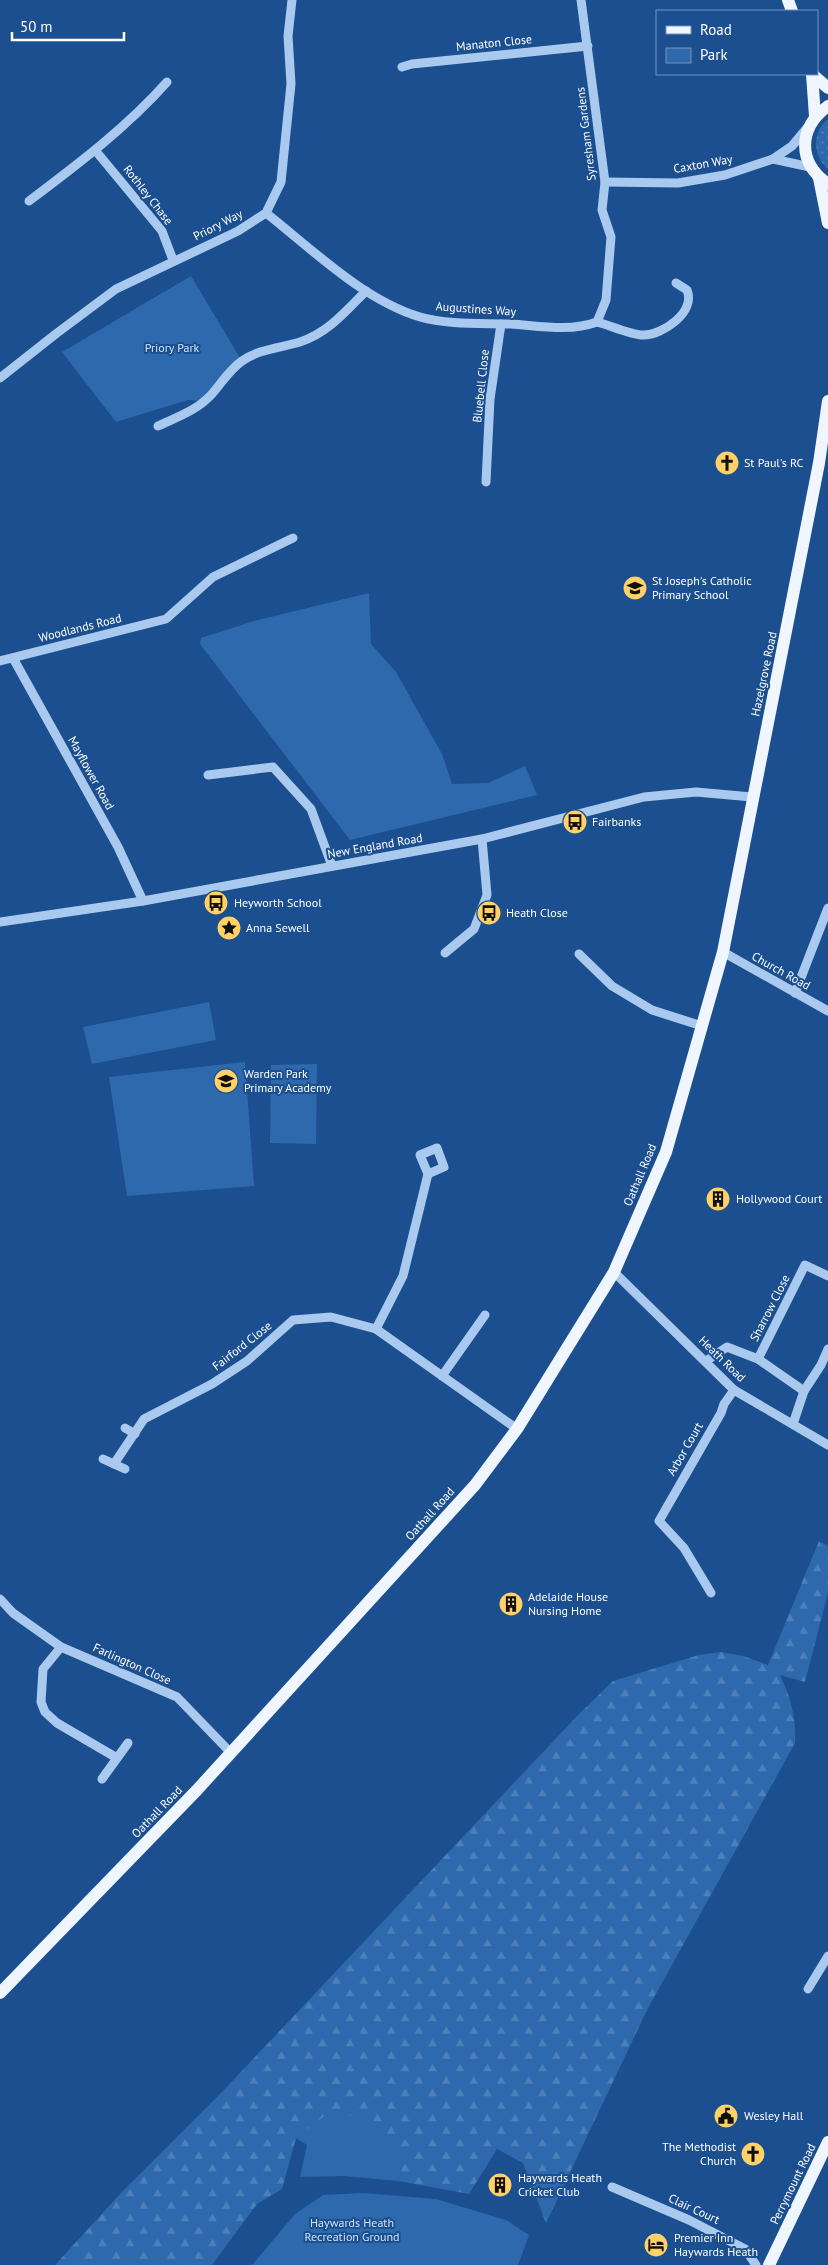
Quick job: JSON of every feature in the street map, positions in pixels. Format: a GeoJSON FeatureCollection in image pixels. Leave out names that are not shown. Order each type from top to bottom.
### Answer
{"type":"FeatureCollection","features":[{"type":"Feature","properties":{"kind":"main road"},"geometry":{"type":"LineString","coordinates":[[812,75],[816,116]]}},
{"type":"Feature","properties":{"kind":"main road"},"geometry":{"type":"LineString","coordinates":[[813,75],[828,88]]}},
{"type":"Feature","properties":{"kind":"main road"},"geometry":{"type":"LineString","coordinates":[[828,106],[816,116],[808,127],[805,140],[806,154],[810,166],[823,181],[828,223]]}},
{"type":"Feature","properties":{"kind":"main road","name":"Hazelgrove Road"},"geometry":{"type":"LineString","coordinates":[[723,952],[752,797],[824,464],[828,402]]}},
{"type":"Feature","properties":{"kind":"main road","name":"Oathall Road"},"geometry":{"type":"LineString","coordinates":[[0,1993],[231,1754],[475,1485],[516,1429],[614,1272],[666,1152],[723,952]]}},
{"type":"Feature","properties":{"kind":"main road","name":"Perrymount Road"},"geometry":{"type":"LineString","coordinates":[[769,2265],[828,2142]]}},
{"type":"Feature","properties":{"kind":"street"},"geometry":{"type":"LineString","coordinates":[[266,213],[281,182],[291,84],[288,36],[292,0]]}},
{"type":"Feature","properties":{"kind":"street","name":"Syresham Gardens"},"geometry":{"type":"LineString","coordinates":[[581,0],[605,182],[602,210],[611,237],[606,300],[597,322]]}},
{"type":"Feature","properties":{"kind":"street","name":"Manaton Close"},"geometry":{"type":"LineString","coordinates":[[402,66],[588,46]]}},
{"type":"Feature","properties":{"kind":"street"},"geometry":{"type":"LineString","coordinates":[[29,201],[96,150],[142,110],[167,82]]}},
{"type":"Feature","properties":{"kind":"street","name":"Caxton Way"},"geometry":{"type":"LineString","coordinates":[[605,182],[678,183],[725,176],[774,159],[792,146],[808,127]]}},
{"type":"Feature","properties":{"kind":"street","name":"Rothley Chase"},"geometry":{"type":"LineString","coordinates":[[96,150],[162,232],[173,260]]}},
{"type":"Feature","properties":{"kind":"street"},"geometry":{"type":"LineString","coordinates":[[774,159],[810,166]]}},
{"type":"Feature","properties":{"kind":"street","name":"Priory Way"},"geometry":{"type":"LineString","coordinates":[[0,378],[57,332],[116,289],[173,260],[238,231],[266,213]]}},
{"type":"Feature","properties":{"kind":"street","name":"Augustines Way"},"geometry":{"type":"LineString","coordinates":[[266,213],[366,291],[395,308],[422,317],[458,322],[568,329],[597,322]]}},
{"type":"Feature","properties":{"kind":"street"},"geometry":{"type":"LineString","coordinates":[[597,322],[642,335],[662,330],[683,312],[688,302],[687,290],[676,283]]}},
{"type":"Feature","properties":{"kind":"street"},"geometry":{"type":"LineString","coordinates":[[158,426],[192,411],[209,397],[230,371],[242,361],[265,350],[300,342],[320,334],[334,323],[366,291]]}},
{"type":"Feature","properties":{"kind":"street","name":"Bluebell Close"},"geometry":{"type":"LineString","coordinates":[[486,482],[490,399],[500,324]]}},
{"type":"Feature","properties":{"kind":"street","name":"Woodlands Road"},"geometry":{"type":"LineString","coordinates":[[0,661],[166,619],[213,577],[293,538]]}},
{"type":"Feature","properties":{"kind":"street","name":"Mayflower Road"},"geometry":{"type":"LineString","coordinates":[[13,658],[118,847],[143,901]]}},
{"type":"Feature","properties":{"kind":"street"},"geometry":{"type":"LineString","coordinates":[[208,775],[273,767],[311,808],[332,866]]}},
{"type":"Feature","properties":{"kind":"street","name":"New England Road"},"geometry":{"type":"LineString","coordinates":[[0,922],[143,901],[482,839],[644,797],[696,792],[752,797]]}},
{"type":"Feature","properties":{"kind":"street"},"geometry":{"type":"LineString","coordinates":[[445,953],[474,929],[487,895],[482,839]]}},
{"type":"Feature","properties":{"kind":"street"},"geometry":{"type":"LineString","coordinates":[[795,993],[828,908]]}},
{"type":"Feature","properties":{"kind":"street","name":"Church Road"},"geometry":{"type":"LineString","coordinates":[[723,952],[828,1010]]}},
{"type":"Feature","properties":{"kind":"street"},"geometry":{"type":"LineString","coordinates":[[579,954],[612,986],[652,1010],[702,1026]]}},
{"type":"Feature","properties":{"kind":"street"},"geometry":{"type":"LineString","coordinates":[[376,1329],[403,1276],[428,1174]]}},
{"type":"Feature","properties":{"kind":"street","name":"Sharrow Close"},"geometry":{"type":"LineString","coordinates":[[758,1359],[805,1265],[828,1276]]}},
{"type":"Feature","properties":{"kind":"street","name":"Heath Road"},"geometry":{"type":"LineString","coordinates":[[614,1272],[734,1390],[828,1445]]}},
{"type":"Feature","properties":{"kind":"street"},"geometry":{"type":"LineString","coordinates":[[442,1376],[485,1315]]}},
{"type":"Feature","properties":{"kind":"street","name":"Fairford Close"},"geometry":{"type":"LineString","coordinates":[[114,1464],[144,1419],[212,1384],[247,1361],[293,1320],[331,1317],[376,1329],[516,1429]]}},
{"type":"Feature","properties":{"kind":"street","name":"Sharrow Close"},"geometry":{"type":"LineString","coordinates":[[706,1361],[727,1347],[758,1359],[804,1390]]}},
{"type":"Feature","properties":{"kind":"street"},"geometry":{"type":"LineString","coordinates":[[793,1424],[804,1390],[821,1366],[828,1349]]}},
{"type":"Feature","properties":{"kind":"street","name":"Arbor Court"},"geometry":{"type":"LineString","coordinates":[[711,1593],[684,1548],[658,1521],[721,1413],[724,1404],[734,1390]]}},
{"type":"Feature","properties":{"kind":"street"},"geometry":{"type":"LineString","coordinates":[[125,1428],[135,1434]]}},
{"type":"Feature","properties":{"kind":"street"},"geometry":{"type":"LineString","coordinates":[[103,1459],[125,1469]]}},
{"type":"Feature","properties":{"kind":"street","name":"Farlington Close"},"geometry":{"type":"LineString","coordinates":[[0,1599],[13,1613],[61,1647],[178,1697],[231,1754]]}},
{"type":"Feature","properties":{"kind":"street"},"geometry":{"type":"LineString","coordinates":[[61,1647],[43,1669],[41,1702],[45,1712],[57,1723],[117,1758]]}},
{"type":"Feature","properties":{"kind":"street"},"geometry":{"type":"LineString","coordinates":[[102,1779],[128,1743]]}},
{"type":"Feature","properties":{"kind":"street"},"geometry":{"type":"LineString","coordinates":[[808,1989],[828,1956]]}},
{"type":"Feature","properties":{"kind":"street","name":"Clair Court"},"geometry":{"type":"LineString","coordinates":[[612,2187],[689,2220],[745,2249],[756,2265]]}},
{"type":"Feature","properties":{"kind":"green space"},"geometry":{"type":"Polygon","coordinates":[[[828,119],[828,169],[819,158],[816,144],[819,130],[828,119]]]}},
{"type":"Feature","properties":{"kind":"green space","name":"Priory Park"},"geometry":{"type":"Polygon","coordinates":[[[191,276],[242,361],[204,401],[188,400],[116,422],[62,352],[191,276]]]}},
{"type":"Feature","properties":{"kind":"green space"},"geometry":{"type":"Polygon","coordinates":[[[369,593],[371,644],[396,672],[442,754],[452,784],[488,783],[525,766],[537,795],[350,840],[200,644],[201,638],[254,621],[369,593]]]}},
{"type":"Feature","properties":{"kind":"green space"},"geometry":{"type":"Polygon","coordinates":[[[209,1002],[216,1040],[92,1064],[83,1027],[209,1002]]]}},
{"type":"Feature","properties":{"kind":"green space"},"geometry":{"type":"Polygon","coordinates":[[[245,1062],[254,1186],[127,1196],[109,1077],[245,1062]]]}},
{"type":"Feature","properties":{"kind":"green space"},"geometry":{"type":"Polygon","coordinates":[[[317,1064],[316,1144],[270,1143],[271,1065],[317,1064]]]}},
{"type":"Feature","properties":{"kind":"green space"},"geometry":{"type":"Polygon","coordinates":[[[819,1541],[828,1546],[828,1593],[805,1682],[780,1675],[792,1708],[795,1725],[795,1743],[647,2010],[546,2223],[523,2163],[497,2149],[469,2194],[398,2181],[403,2163],[296,2138],[282,2189],[257,2204],[212,2265],[55,2265],[121,2193],[222,2092],[579,1714],[613,1681],[699,1655],[721,1652],[743,1656],[768,1665],[819,1541]]]}},
{"type":"Feature","properties":{"kind":"green space"},"geometry":{"type":"Polygon","coordinates":[[[332,2110],[380,2124],[403,2163],[398,2181],[344,2176],[300,2177],[307,2145],[296,2138],[332,2110]]]}},
{"type":"Feature","properties":{"kind":"green space","name":"Haywards Heath Recreation Ground"},"geometry":{"type":"Polygon","coordinates":[[[363,2193],[436,2199],[506,2220],[529,2235],[518,2265],[252,2265],[295,2214],[323,2195],[363,2193]]]}},
{"type":"Feature","properties":{"kind":"place","name":"St Paul's RC"},"geometry":{"type":"Point","coordinates":[727,463]}},
{"type":"Feature","properties":{"kind":"place","name":"St Joseph's Catholic Primary School"},"geometry":{"type":"Point","coordinates":[635,588]}},
{"type":"Feature","properties":{"kind":"place","name":"Fairbanks"},"geometry":{"type":"Point","coordinates":[575,822]}},
{"type":"Feature","properties":{"kind":"place","name":"Heyworth School"},"geometry":{"type":"Point","coordinates":[216,903]}},
{"type":"Feature","properties":{"kind":"place","name":"Heath Close"},"geometry":{"type":"Point","coordinates":[489,913]}},
{"type":"Feature","properties":{"kind":"place","name":"Anna Sewell"},"geometry":{"type":"Point","coordinates":[229,928]}},
{"type":"Feature","properties":{"kind":"place","name":"Warden Park Primary Academy"},"geometry":{"type":"Point","coordinates":[226,1081]}},
{"type":"Feature","properties":{"kind":"place","name":"Hollywood Court"},"geometry":{"type":"Point","coordinates":[718,1199]}},
{"type":"Feature","properties":{"kind":"place","name":"Adelaide House Nursing Home"},"geometry":{"type":"Point","coordinates":[511,1604]}},
{"type":"Feature","properties":{"kind":"place","name":"Wesley Hall"},"geometry":{"type":"Point","coordinates":[726,2116]}},
{"type":"Feature","properties":{"kind":"place","name":"The Methodist Church"},"geometry":{"type":"Point","coordinates":[753,2154]}},
{"type":"Feature","properties":{"kind":"place","name":"Haywards Heath Cricket Club"},"geometry":{"type":"Point","coordinates":[500,2185]}},
{"type":"Feature","properties":{"kind":"place","name":"Premier Inn Haywards Heath"},"geometry":{"type":"Point","coordinates":[656,2245]}}]}
